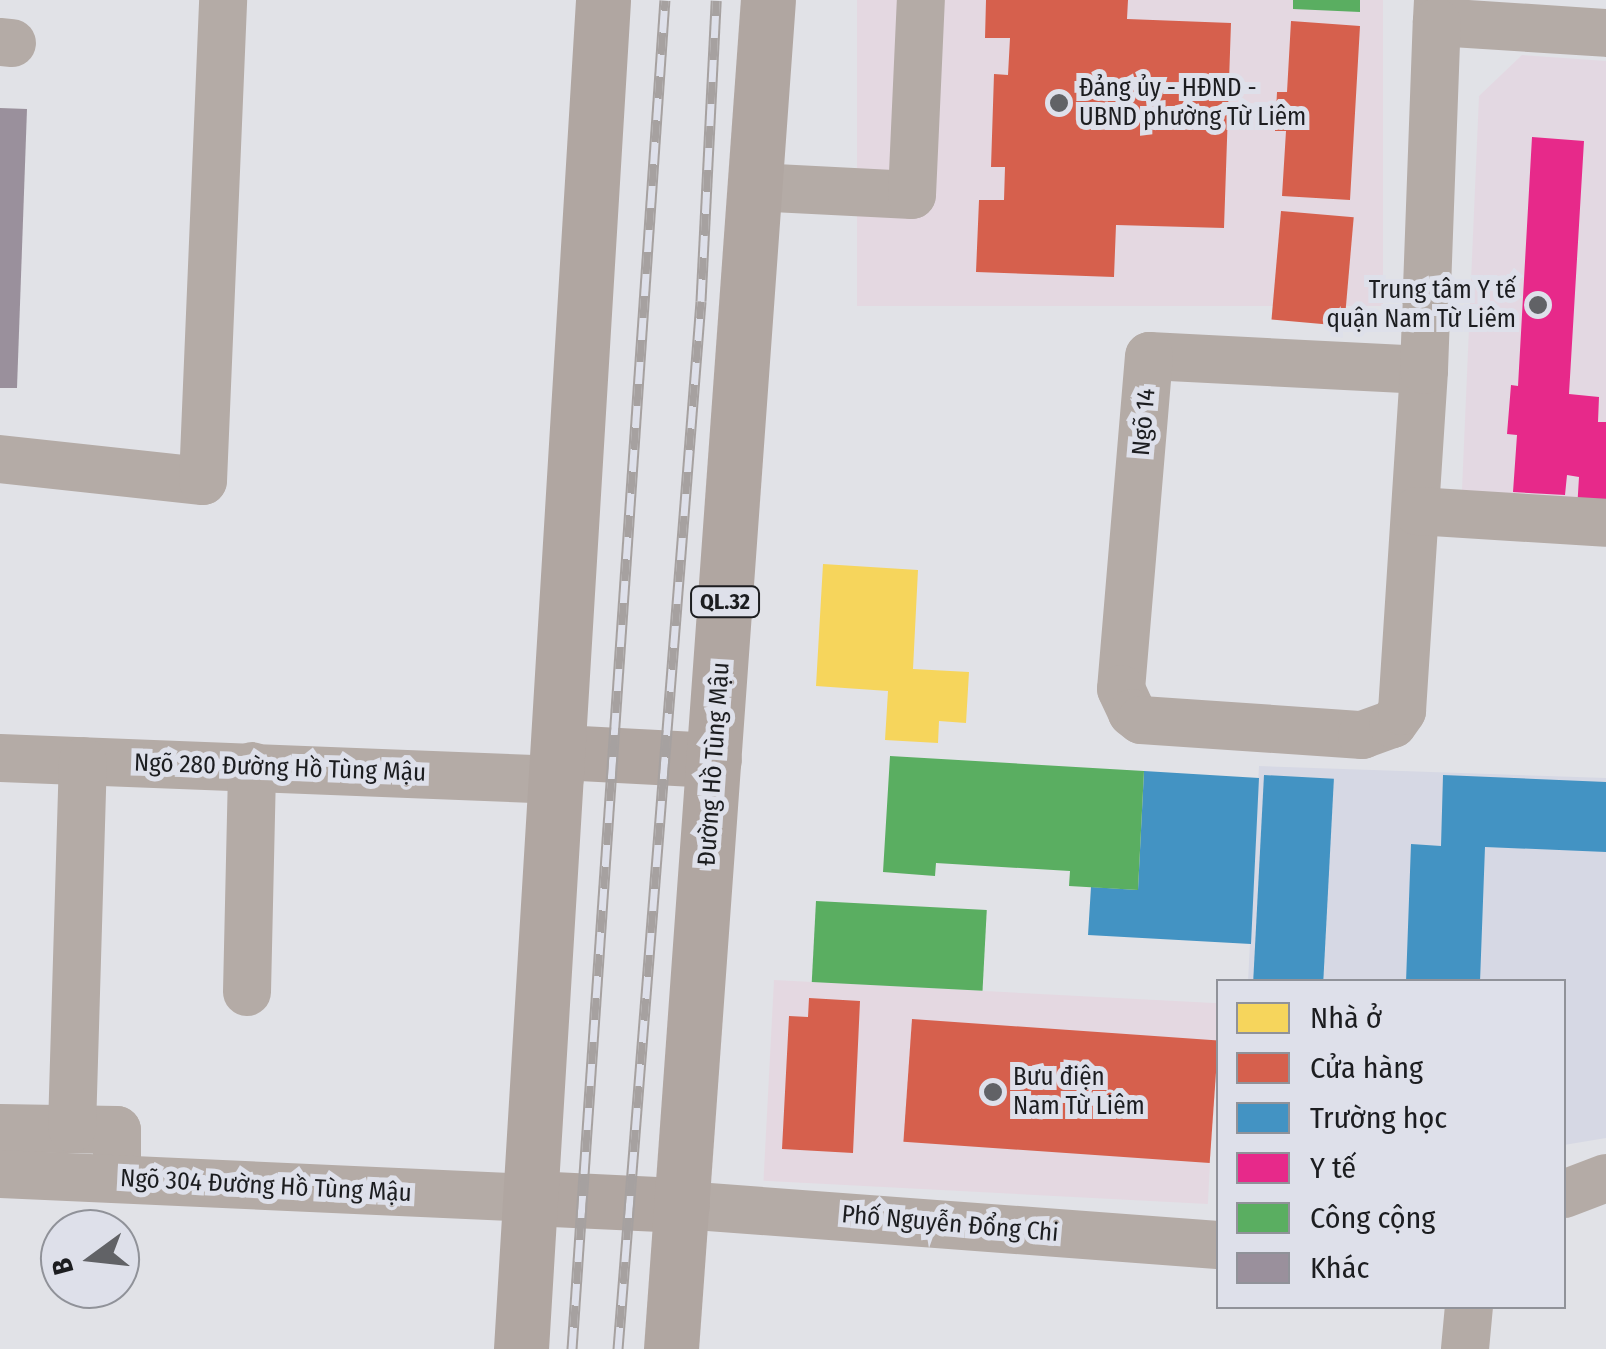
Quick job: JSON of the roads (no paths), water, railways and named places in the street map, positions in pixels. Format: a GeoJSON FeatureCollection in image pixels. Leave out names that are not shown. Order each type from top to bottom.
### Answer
{"type":"FeatureCollection","features":[{"type":"Feature","properties":{"kind":"highway"},"geometry":{"type":"LineString","coordinates":[[521,1349],[560,766],[602,0]]}},
{"type":"Feature","properties":{"kind":"highway","name":"Đường Hồ Tùng Mậu"},"geometry":{"type":"LineString","coordinates":[[671,1349],[768,0]]}},
{"type":"Feature","properties":{"kind":"highway"},"geometry":{"type":"LineString","coordinates":[[560,766],[714,760]]}},
{"type":"Feature","properties":{"kind":"highway"},"geometry":{"type":"LineString","coordinates":[[531,1198],[682,1205]]}},
{"type":"Feature","properties":{"kind":"street"},"geometry":{"type":"LineString","coordinates":[[0,460],[203,481],[223,0]]}},
{"type":"Feature","properties":{"kind":"street"},"geometry":{"type":"LineString","coordinates":[[754,187],[912,195],[922,0]]}},
{"type":"Feature","properties":{"kind":"street"},"geometry":{"type":"LineString","coordinates":[[1606,33],[1438,11],[1417,510],[1606,523]]}},
{"type":"Feature","properties":{"kind":"street","name":"Ngõ 14"},"geometry":{"type":"LineString","coordinates":[[1417,510],[1402,711],[1393,724],[1362,735],[1141,720],[1123,703],[1149,356],[1424,370]]}},
{"type":"Feature","properties":{"kind":"street","name":"Ngõ 280 Đường Hồ Tùng Mậu"},"geometry":{"type":"LineString","coordinates":[[0,758],[252,766],[560,766]]}},
{"type":"Feature","properties":{"kind":"street"},"geometry":{"type":"LineString","coordinates":[[83,760],[95,1129],[117,1179]]}},
{"type":"Feature","properties":{"kind":"street"},"geometry":{"type":"LineString","coordinates":[[247,992],[252,766]]}},
{"type":"Feature","properties":{"kind":"street"},"geometry":{"type":"LineString","coordinates":[[0,1128],[95,1129]]}},
{"type":"Feature","properties":{"kind":"street","name":"Ngõ 304 Đường Hồ Tùng Mậu"},"geometry":{"type":"LineString","coordinates":[[0,1174],[531,1198]]}},
{"type":"Feature","properties":{"kind":"street"},"geometry":{"type":"LineString","coordinates":[[1566,1193],[1606,1178]]}},
{"type":"Feature","properties":{"kind":"street","name":"Phố Nguyễn Đổng Chi"},"geometry":{"type":"LineString","coordinates":[[682,1205],[1216,1246]]}},
{"type":"Feature","properties":{"kind":"street"},"geometry":{"type":"LineString","coordinates":[[1465,1349],[1469,1309]]}},
{"type":"Feature","properties":{"kind":"railway"},"geometry":{"type":"LineString","coordinates":[[572,1349],[665,0]]}},
{"type":"Feature","properties":{"kind":"railway"},"geometry":{"type":"LineString","coordinates":[[618,1349],[701,301],[716,0]]}},
{"type":"Feature","properties":{"kind":"place","name":"Đảng ủy - HĐND - UBND phường Từ Liêm"},"geometry":{"type":"Point","coordinates":[1059,103]}},
{"type":"Feature","properties":{"kind":"place","name":"Trung tâm Y tế quận Nam Từ Liêm"},"geometry":{"type":"Point","coordinates":[1538,305]}},
{"type":"Feature","properties":{"kind":"place","name":"Bưu điện Nam Từ Liêm"},"geometry":{"type":"Point","coordinates":[993,1092]}}]}
